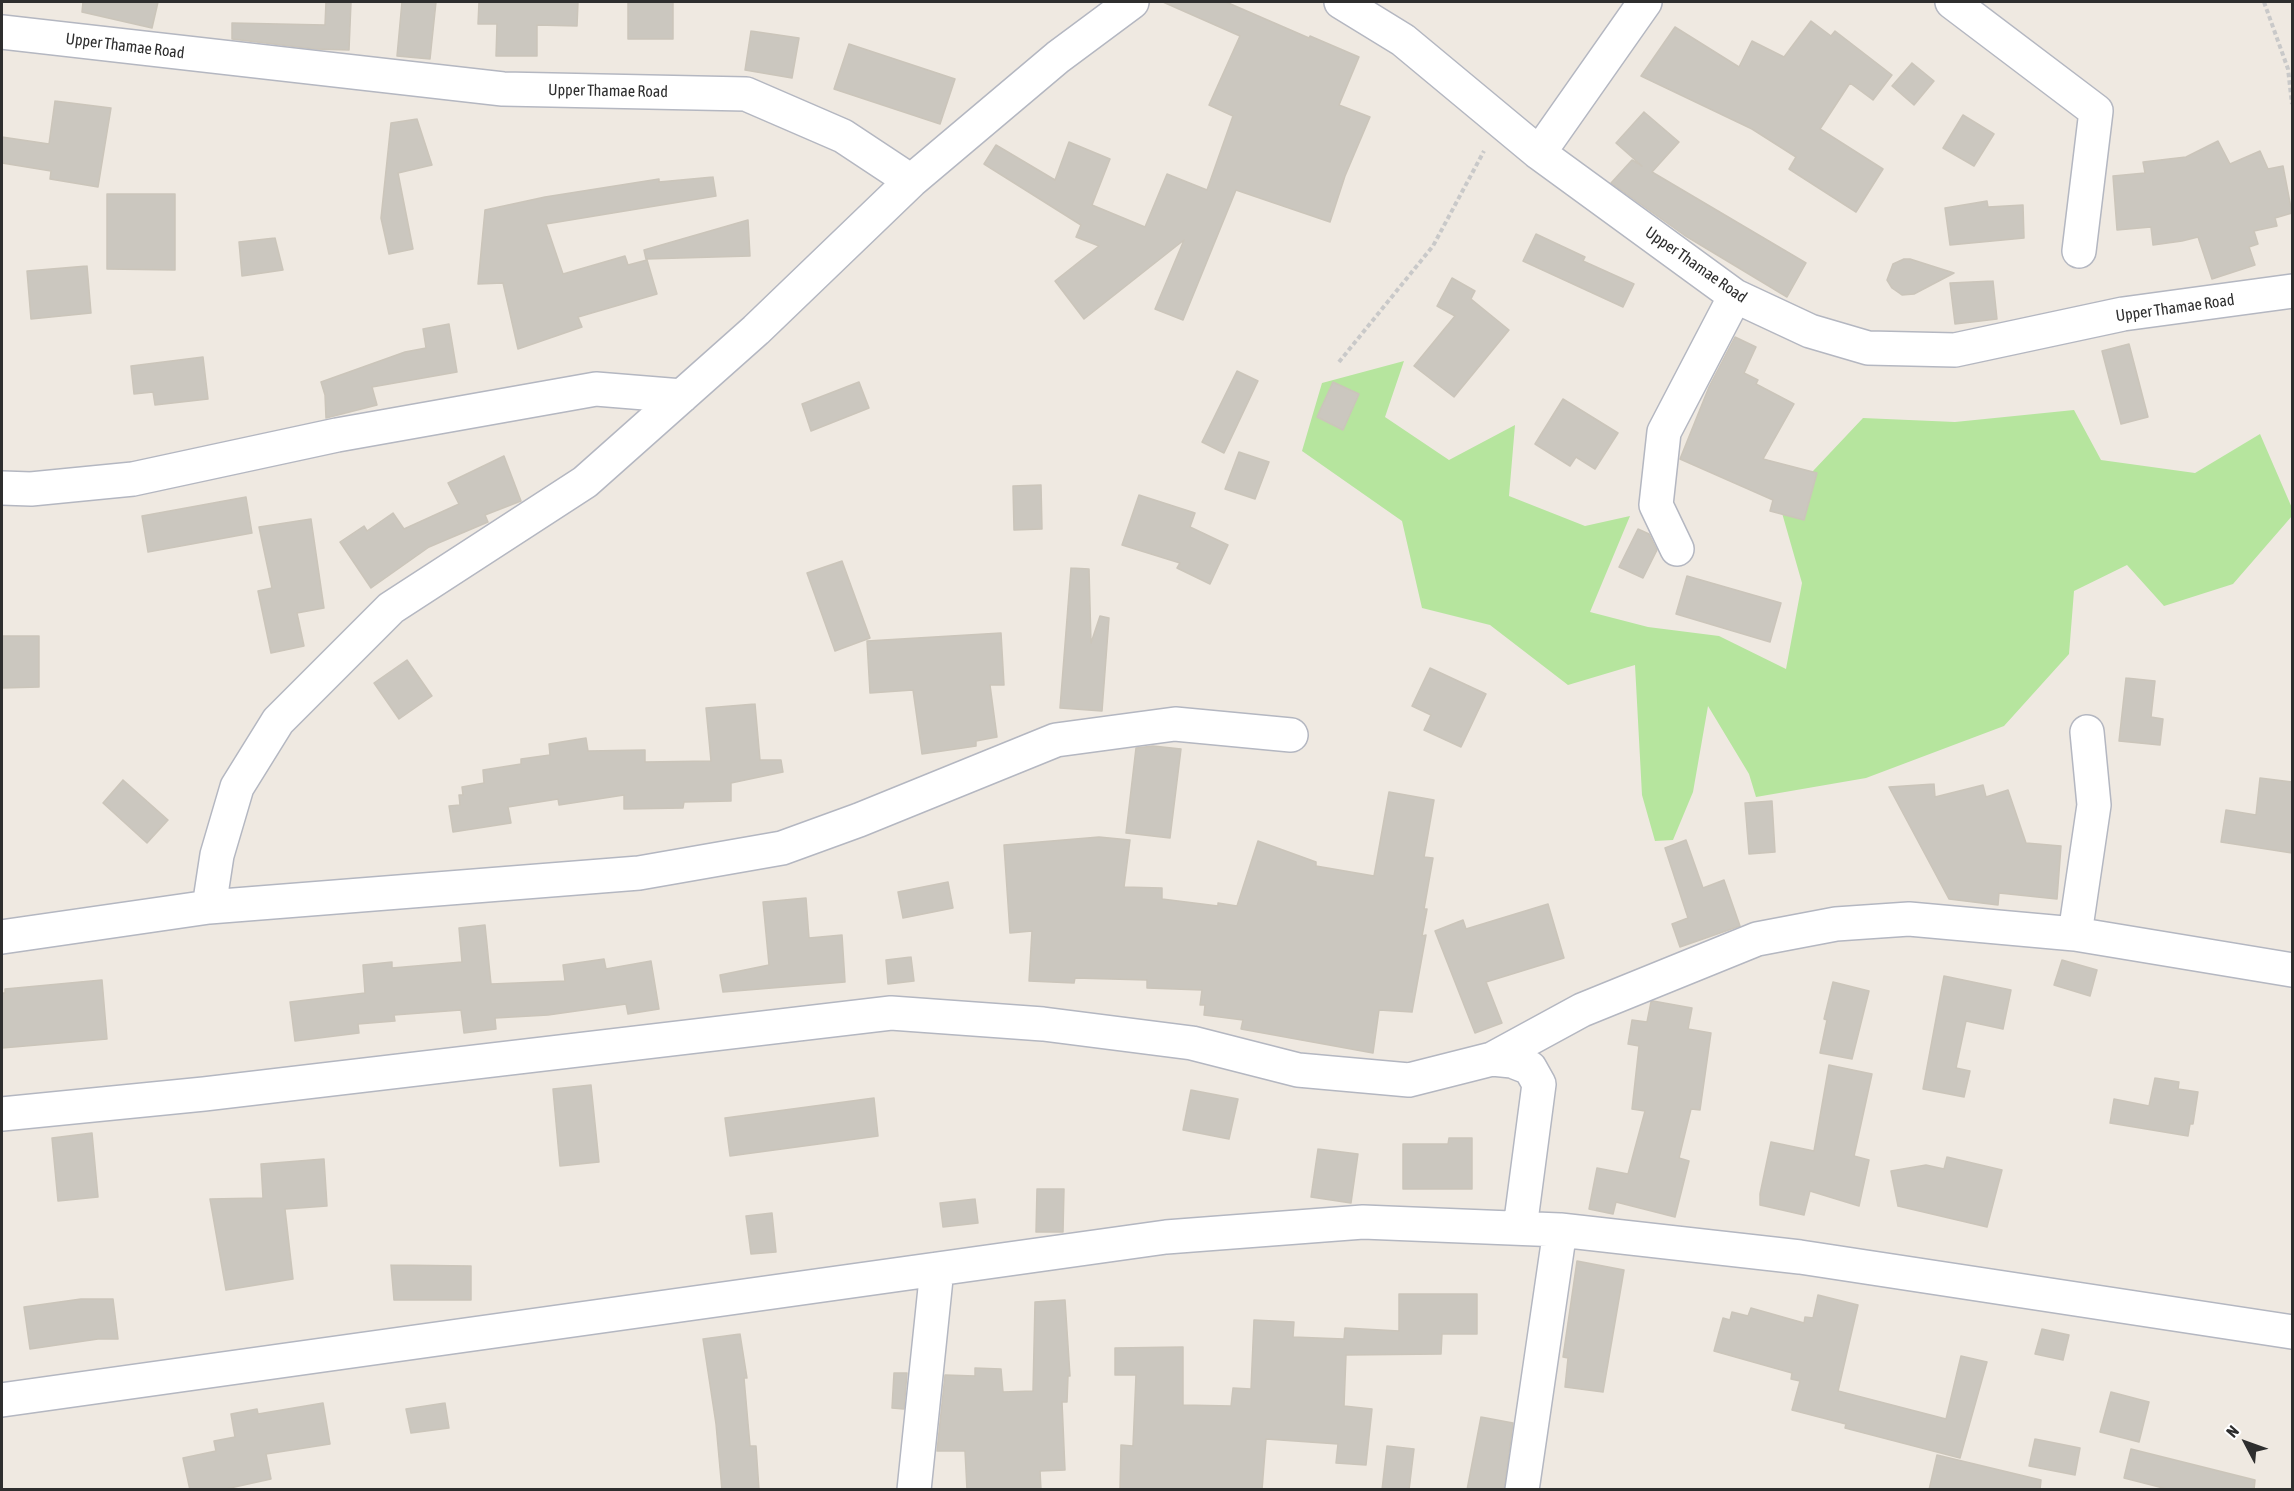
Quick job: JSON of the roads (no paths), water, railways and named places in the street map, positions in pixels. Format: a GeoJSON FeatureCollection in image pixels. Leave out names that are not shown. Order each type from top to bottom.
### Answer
{"type":"FeatureCollection","features":[{"type":"Feature","properties":{"kind":"street"},"geometry":{"type":"LineString","coordinates":[[209,907],[217,855],[237,787],[278,721],[391,608],[585,482],[756,330],[910,181],[1058,57],[1132,2]]}},
{"type":"Feature","properties":{"kind":"street","name":"Upper Thamae Road"},"geometry":{"type":"LineString","coordinates":[[1341,2],[1403,40],[1539,153],[1735,296],[1810,331],[1868,348],[1955,350],[2123,314],[2292,291]]}},
{"type":"Feature","properties":{"kind":"street"},"geometry":{"type":"LineString","coordinates":[[1539,153],[1645,2]]}},
{"type":"Feature","properties":{"kind":"street"},"geometry":{"type":"LineString","coordinates":[[1952,2],[2096,111],[2079,251]]}},
{"type":"Feature","properties":{"kind":"street","name":"Upper Thamae Road"},"geometry":{"type":"LineString","coordinates":[[2,32],[503,89],[746,94],[843,136],[910,181]]}},
{"type":"Feature","properties":{"kind":"street"},"geometry":{"type":"LineString","coordinates":[[1677,549],[1656,506],[1664,432],[1735,296]]}},
{"type":"Feature","properties":{"kind":"street"},"geometry":{"type":"LineString","coordinates":[[2,488],[32,489],[133,479],[337,435],[596,389],[682,396]]}},
{"type":"Feature","properties":{"kind":"street"},"geometry":{"type":"LineString","coordinates":[[2,937],[209,907],[639,873],[782,848],[859,820],[1056,740],[1175,724],[1292,735]]}},
{"type":"Feature","properties":{"kind":"street"},"geometry":{"type":"LineString","coordinates":[[2075,934],[2094,804],[2087,732]]}},
{"type":"Feature","properties":{"kind":"street"},"geometry":{"type":"LineString","coordinates":[[2,1114],[204,1094],[891,1013],[1043,1024],[1123,1034],[1191,1043],[1298,1070],[1409,1080],[1492,1059],[1582,1010],[1757,939],[1836,924],[1909,919],[2075,934],[2292,970]]}},
{"type":"Feature","properties":{"kind":"street"},"geometry":{"type":"LineString","coordinates":[[1492,1059],[1512,1060],[1530,1068],[1539,1084],[1520,1228]]}},
{"type":"Feature","properties":{"kind":"street"},"geometry":{"type":"LineString","coordinates":[[2,1400],[1166,1237],[1363,1222],[1560,1230],[1800,1257],[2292,1332]]}},
{"type":"Feature","properties":{"kind":"street"},"geometry":{"type":"LineString","coordinates":[[1522,1490],[1560,1230]]}},
{"type":"Feature","properties":{"kind":"street"},"geometry":{"type":"LineString","coordinates":[[914,1490],[937,1269]]}}]}
